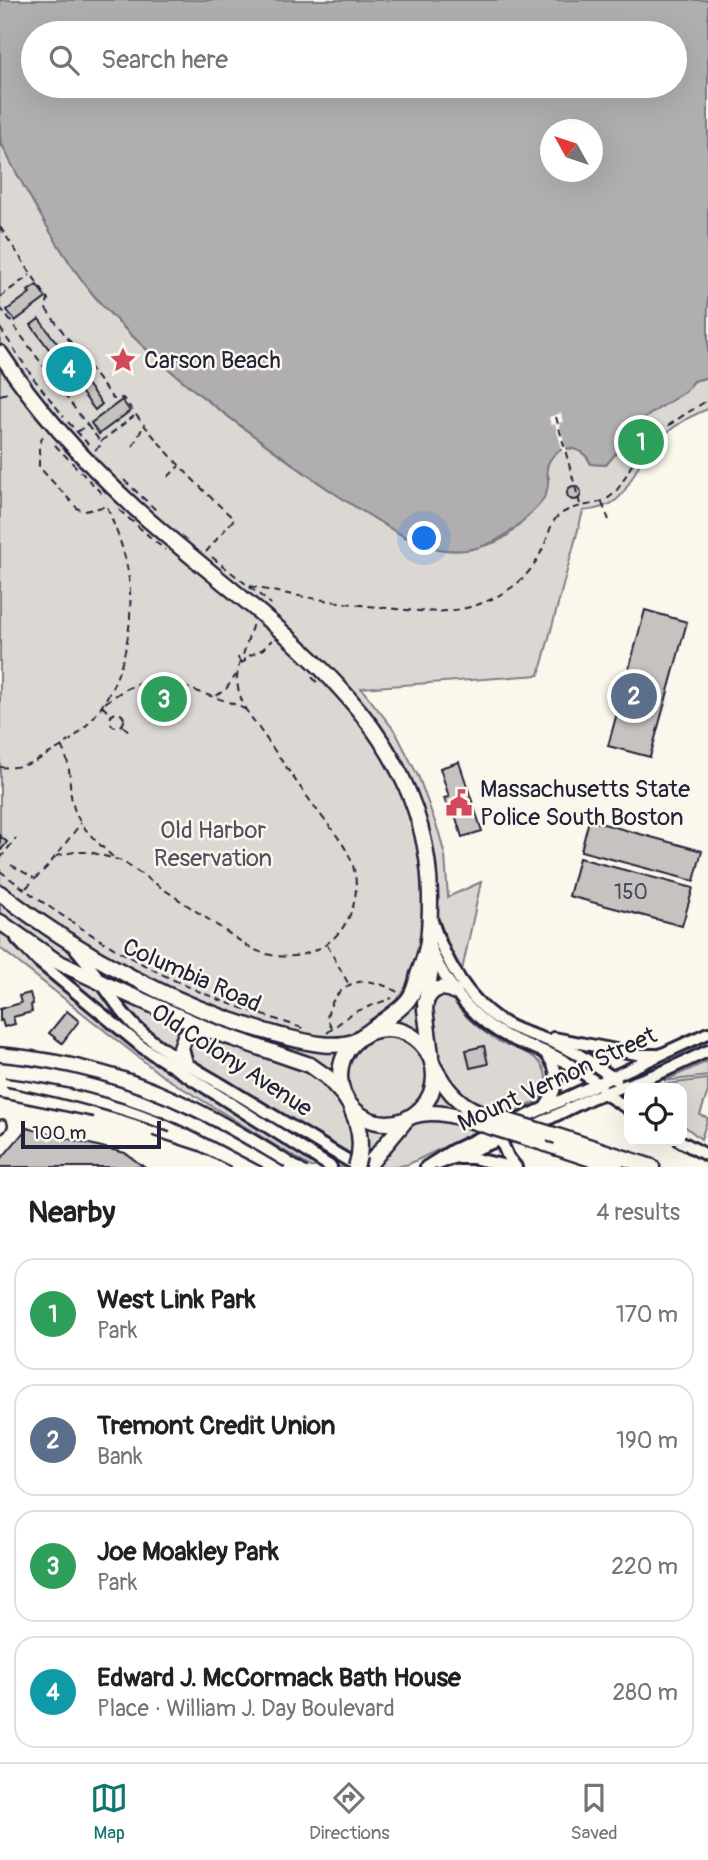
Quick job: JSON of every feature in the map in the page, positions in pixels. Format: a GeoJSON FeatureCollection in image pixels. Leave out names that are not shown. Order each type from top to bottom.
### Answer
{"type":"FeatureCollection","features":[{"type":"Feature","properties":{"kind":"main road"},"geometry":{"type":"LineString","coordinates":[[0,353],[22,386],[83,458],[156,527],[275,624],[365,716],[394,761],[407,789],[419,820],[428,857],[428,942],[431,968],[425,1004],[434,1078],[430,1096],[422,1108],[363,1164]]}},
{"type":"Feature","properties":{"kind":"main road","name":"Old Colony Avenue"},"geometry":{"type":"LineString","coordinates":[[2,897],[57,933]]}},
{"type":"Feature","properties":{"kind":"main road","name":"Columbia Road"},"geometry":{"type":"LineString","coordinates":[[4,925],[56,961],[100,982],[209,1030],[310,1065],[327,1077],[346,1100],[359,1130],[363,1164]]}},
{"type":"Feature","properties":{"kind":"main road","name":"Columbia Road"},"geometry":{"type":"LineString","coordinates":[[57,933],[142,982],[192,1006],[232,1021],[312,1043],[343,1044],[360,1038]]}},
{"type":"Feature","properties":{"kind":"main road"},"geometry":{"type":"LineString","coordinates":[[428,942],[414,991],[408,1000],[348,1050],[341,1066],[340,1083],[346,1100],[359,1114],[372,1121],[389,1123],[430,1113],[450,1115],[616,1167]]}},
{"type":"Feature","properties":{"kind":"main road"},"geometry":{"type":"LineString","coordinates":[[425,1004],[435,990],[446,988],[455,992]]}},
{"type":"Feature","properties":{"kind":"main road"},"geometry":{"type":"LineString","coordinates":[[185,1063],[181,1048],[185,1036],[196,1031],[209,1030]]}},
{"type":"Feature","properties":{"kind":"main road"},"geometry":{"type":"LineString","coordinates":[[360,1038],[381,1030],[403,1032],[419,1041],[457,1100],[467,1107],[652,1167]]}},
{"type":"Feature","properties":{"kind":"street"},"geometry":{"type":"LineString","coordinates":[[430,914],[443,948],[466,987],[491,1013],[524,1032],[567,1048],[624,1086]]}},
{"type":"Feature","properties":{"kind":"street","name":"Old Colony Avenue"},"geometry":{"type":"LineString","coordinates":[[4,925],[38,961],[142,1047],[331,1167]]}},
{"type":"Feature","properties":{"kind":"street","name":"Old Colony Avenue"},"geometry":{"type":"LineString","coordinates":[[57,933],[83,957],[116,1005],[139,1029],[185,1063],[363,1164]]}},
{"type":"Feature","properties":{"kind":"street"},"geometry":{"type":"LineString","coordinates":[[428,942],[455,992],[473,1012],[493,1028],[562,1060],[597,1083],[607,1087],[624,1088]]}},
{"type":"Feature","properties":{"kind":"street"},"geometry":{"type":"LineString","coordinates":[[524,1032],[642,1055],[668,1052]]}},
{"type":"Feature","properties":{"kind":"street","name":"Mount Vernon Street"},"geometry":{"type":"LineString","coordinates":[[499,1135],[544,1108],[708,1033]]}},
{"type":"Feature","properties":{"kind":"street"},"geometry":{"type":"LineString","coordinates":[[541,1050],[552,1061],[557,1080],[554,1093],[544,1108]]}},
{"type":"Feature","properties":{"kind":"street","name":"Mount Vernon Street"},"geometry":{"type":"LineString","coordinates":[[638,1083],[708,1051]]}},
{"type":"Feature","properties":{"kind":"street"},"geometry":{"type":"LineString","coordinates":[[650,1083],[660,1073]]}},
{"type":"Feature","properties":{"kind":"street"},"geometry":{"type":"LineString","coordinates":[[585,1089],[594,1088],[624,1106]]}},
{"type":"Feature","properties":{"kind":"street","name":"Mount Vernon Street"},"geometry":{"type":"LineString","coordinates":[[425,1167],[447,1153],[605,1093],[624,1089]]}},
{"type":"Feature","properties":{"kind":"street"},"geometry":{"type":"LineString","coordinates":[[499,1135],[513,1167]]}},
{"type":"Feature","properties":{"kind":"street"},"geometry":{"type":"LineString","coordinates":[[487,1140],[498,1160],[513,1167]]}},
{"type":"Feature","properties":{"kind":"street","name":"Mount Vernon Street"},"geometry":{"type":"LineString","coordinates":[[425,1167],[453,1158],[487,1140]]}},
{"type":"Feature","properties":{"kind":"street"},"geometry":{"type":"LineString","coordinates":[[687,1144],[708,1156]]}},
{"type":"Feature","properties":{"kind":"street"},"geometry":{"type":"LineString","coordinates":[[453,1158],[472,1158],[513,1167]]}},
{"type":"Feature","properties":{"kind":"path"},"geometry":{"type":"LineString","coordinates":[[0,227],[48,299],[46,309],[113,399],[123,398],[179,466],[234,519],[205,551],[271,604]]}},
{"type":"Feature","properties":{"kind":"path"},"geometry":{"type":"LineString","coordinates":[[0,297],[30,274]]}},
{"type":"Feature","properties":{"kind":"path"},"geometry":{"type":"LineString","coordinates":[[0,307],[100,442]]}},
{"type":"Feature","properties":{"kind":"path"},"geometry":{"type":"LineString","coordinates":[[0,328],[34,379],[94,451],[101,445],[100,442],[135,415]]}},
{"type":"Feature","properties":{"kind":"path"},"geometry":{"type":"LineString","coordinates":[[0,395],[12,392],[6,384]]}},
{"type":"Feature","properties":{"kind":"path"},"geometry":{"type":"LineString","coordinates":[[250,586],[317,599],[416,611],[448,611],[495,598],[518,582],[538,558],[556,519],[581,505],[601,502],[615,493],[637,457],[654,437],[708,400]]}},
{"type":"Feature","properties":{"kind":"path"},"geometry":{"type":"LineString","coordinates":[[555,418],[581,505]]}},
{"type":"Feature","properties":{"kind":"path"},"geometry":{"type":"LineString","coordinates":[[78,432],[87,425]]}},
{"type":"Feature","properties":{"kind":"path"},"geometry":{"type":"LineString","coordinates":[[133,446],[144,425]]}},
{"type":"Feature","properties":{"kind":"path"},"geometry":{"type":"LineString","coordinates":[[44,432],[38,446],[39,467],[78,509],[94,510],[111,503],[51,440]]}},
{"type":"Feature","properties":{"kind":"path"},"geometry":{"type":"LineString","coordinates":[[168,477],[179,466]]}},
{"type":"Feature","properties":{"kind":"path"},"geometry":{"type":"LineString","coordinates":[[119,475],[157,510]]}},
{"type":"Feature","properties":{"kind":"path"},"geometry":{"type":"LineString","coordinates":[[601,502],[609,520]]}},
{"type":"Feature","properties":{"kind":"path"},"geometry":{"type":"LineString","coordinates":[[0,767],[24,766],[61,747],[88,725],[103,705],[117,675],[125,651],[130,604],[125,560],[107,506]]}},
{"type":"Feature","properties":{"kind":"path"},"geometry":{"type":"LineString","coordinates":[[119,510],[172,556]]}},
{"type":"Feature","properties":{"kind":"path"},"geometry":{"type":"LineString","coordinates":[[240,662],[244,662],[254,622]]}},
{"type":"Feature","properties":{"kind":"path"},"geometry":{"type":"LineString","coordinates":[[215,697],[228,687],[236,675],[240,662],[238,658],[263,649],[274,640]]}},
{"type":"Feature","properties":{"kind":"path"},"geometry":{"type":"LineString","coordinates":[[56,856],[86,852],[125,863],[249,947],[262,953],[291,957],[309,953],[326,944],[343,927],[352,911],[356,886],[352,863],[332,830],[246,710],[236,675]]}},
{"type":"Feature","properties":{"kind":"path"},"geometry":{"type":"LineString","coordinates":[[311,677],[325,691]]}},
{"type":"Feature","properties":{"kind":"path"},"geometry":{"type":"LineString","coordinates":[[103,705],[129,687],[157,681],[224,699],[246,710]]}},
{"type":"Feature","properties":{"kind":"path"},"geometry":{"type":"LineString","coordinates":[[103,705],[112,715]]}},
{"type":"Feature","properties":{"kind":"path"},"geometry":{"type":"LineString","coordinates":[[112,715],[110,720],[113,726],[122,725]]}},
{"type":"Feature","properties":{"kind":"path"},"geometry":{"type":"LineString","coordinates":[[112,715],[122,715],[122,725]]}},
{"type":"Feature","properties":{"kind":"path"},"geometry":{"type":"LineString","coordinates":[[122,725],[130,732]]}},
{"type":"Feature","properties":{"kind":"path"},"geometry":{"type":"LineString","coordinates":[[61,747],[69,767],[72,803],[81,822],[114,858]]}},
{"type":"Feature","properties":{"kind":"path"},"geometry":{"type":"LineString","coordinates":[[24,889],[56,856],[81,822]]}},
{"type":"Feature","properties":{"kind":"path"},"geometry":{"type":"LineString","coordinates":[[0,859],[16,838]]}},
{"type":"Feature","properties":{"kind":"path"},"geometry":{"type":"LineString","coordinates":[[11,864],[35,878]]}},
{"type":"Feature","properties":{"kind":"path"},"geometry":{"type":"LineString","coordinates":[[0,871],[72,923],[149,967],[228,1003],[305,1028]]}},
{"type":"Feature","properties":{"kind":"path"},"geometry":{"type":"LineString","coordinates":[[326,944],[349,984]]}},
{"type":"Feature","properties":{"kind":"path"},"geometry":{"type":"LineString","coordinates":[[332,1028],[327,1019],[330,1006],[349,984],[356,981],[370,982],[386,986],[400,994]]}},
{"type":"Feature","properties":{"kind":"path"},"geometry":{"type":"LineString","coordinates":[[326,1033],[352,1013],[404,990]]}},
{"type":"Feature","properties":{"kind":"green space","name":"Old Harbor Reservation"},"geometry":{"type":"Polygon","coordinates":[[[0,139],[49,229],[97,300],[123,327],[189,386],[295,466],[383,524],[426,546],[468,548],[488,545],[505,537],[527,515],[549,478],[547,468],[554,454],[561,450],[577,450],[585,455],[591,464],[606,465],[637,424],[685,392],[694,381],[708,377],[708,409],[683,421],[659,439],[617,499],[598,509],[583,511],[539,675],[361,688],[395,731],[419,778],[445,856],[448,897],[481,882],[455,1003],[490,1036],[534,1058],[540,1063],[546,1078],[544,1091],[536,1102],[409,1164],[396,1167],[311,1167],[161,1075],[0,948],[0,139]]]}},
{"type":"Feature","properties":{"kind":"green space"},"geometry":{"type":"Polygon","coordinates":[[[708,1061],[708,1076],[664,1081],[708,1061]]]}},
{"type":"Feature","properties":{"kind":"green space"},"geometry":{"type":"Polygon","coordinates":[[[708,1079],[708,1091],[700,1115],[708,1118],[701,1139],[687,1128],[687,1083],[675,1083],[708,1079]]]}},
{"type":"Feature","properties":{"kind":"shaded area"},"geometry":{"type":"Polygon","coordinates":[[[0,0],[708,0],[708,377],[694,381],[685,392],[637,424],[606,465],[591,464],[583,453],[572,448],[560,450],[548,464],[548,486],[542,501],[505,535],[492,542],[464,550],[435,548],[419,543],[361,511],[264,443],[215,407],[123,327],[91,292],[71,264],[1,143],[0,0]]]}},
{"type":"Feature","properties":{"kind":"pier"},"geometry":{"type":"Polygon","coordinates":[[[561,413],[563,422],[559,423],[567,452],[563,453],[555,424],[551,425],[549,417],[561,413]]]}},
{"type":"Feature","properties":{"kind":"building"},"geometry":{"type":"Polygon","coordinates":[[[37,285],[46,298],[15,321],[7,310],[37,285]]]}},
{"type":"Feature","properties":{"kind":"building"},"geometry":{"type":"Polygon","coordinates":[[[39,319],[60,347],[52,353],[31,325],[39,319]]]}},
{"type":"Feature","properties":{"kind":"building"},"geometry":{"type":"Polygon","coordinates":[[[73,350],[88,370],[64,388],[49,368],[73,350]]]}},
{"type":"Feature","properties":{"kind":"building"},"geometry":{"type":"Polygon","coordinates":[[[86,383],[102,404],[95,410],[79,389],[86,383]]]}},
{"type":"Feature","properties":{"kind":"building"},"geometry":{"type":"Polygon","coordinates":[[[122,400],[130,411],[99,434],[91,423],[122,400]]]}},
{"type":"Feature","properties":{"kind":"building"},"geometry":{"type":"Polygon","coordinates":[[[574,486],[579,488],[579,498],[574,500],[569,498],[567,493],[569,488],[574,486]]]}},
{"type":"Feature","properties":{"kind":"building"},"geometry":{"type":"Polygon","coordinates":[[[645,610],[687,622],[650,757],[608,746],[645,610]]]}},
{"type":"Feature","properties":{"kind":"building","name":"Massachusetts State Police South Boston"},"geometry":{"type":"Polygon","coordinates":[[[459,762],[482,831],[462,837],[453,808],[448,810],[444,798],[449,797],[440,768],[459,762]]]}},
{"type":"Feature","properties":{"kind":"building"},"geometry":{"type":"Polygon","coordinates":[[[589,820],[702,851],[694,881],[581,851],[589,820]]]}},
{"type":"Feature","properties":{"kind":"building"},"geometry":{"type":"Polygon","coordinates":[[[0,836],[7,842],[1,850],[0,850],[0,836]]]}},
{"type":"Feature","properties":{"kind":"building"},"geometry":{"type":"Polygon","coordinates":[[[579,858],[693,888],[682,926],[569,896],[579,858]]]}},
{"type":"Feature","properties":{"kind":"building"},"geometry":{"type":"Polygon","coordinates":[[[30,993],[32,1012],[13,1017],[15,1024],[4,1027],[2,1020],[0,1021],[0,1009],[21,1003],[19,996],[30,993]]]}},
{"type":"Feature","properties":{"kind":"building"},"geometry":{"type":"Polygon","coordinates":[[[67,1011],[79,1021],[62,1043],[49,1033],[67,1011]]]}},
{"type":"Feature","properties":{"kind":"building"},"geometry":{"type":"Polygon","coordinates":[[[484,1046],[488,1064],[470,1068],[466,1050],[484,1046]]]}},
{"type":"Feature","properties":{"kind":"building"},"geometry":{"type":"Polygon","coordinates":[[[27,1128],[125,1153],[144,1167],[0,1167],[0,1160],[27,1128]]]}},
{"type":"Feature","properties":{"kind":"railway"},"geometry":{"type":"LineString","coordinates":[[0,1047],[79,1059],[148,1080],[203,1105],[307,1167]]}},
{"type":"Feature","properties":{"kind":"railway"},"geometry":{"type":"LineString","coordinates":[[0,1062],[73,1074],[144,1095],[214,1127],[284,1167]]}},
{"type":"Feature","properties":{"kind":"railway"},"geometry":{"type":"LineString","coordinates":[[6,1078],[85,1092],[123,1103],[186,1128],[262,1167]]}},
{"type":"Feature","properties":{"kind":"railway"},"geometry":{"type":"LineString","coordinates":[[7,1087],[89,1106],[169,1132]]}},
{"type":"Feature","properties":{"kind":"railway"},"geometry":{"type":"LineString","coordinates":[[0,1098],[93,1117]]}},
{"type":"Feature","properties":{"kind":"railway"},"geometry":{"type":"LineString","coordinates":[[153,1136],[199,1151],[231,1167]]}},
{"type":"Feature","properties":{"kind":"place","name":"Carson Beach"},"geometry":{"type":"Point","coordinates":[123,360]}},
{"type":"Feature","properties":{"kind":"place","name":"Edward J. McCormack Bath House"},"geometry":{"type":"Point","coordinates":[69,369]}},
{"type":"Feature","properties":{"kind":"place","name":"West Link Park"},"geometry":{"type":"Point","coordinates":[641,442]}},
{"type":"Feature","properties":{"kind":"place","name":"Tremont Credit Union"},"geometry":{"type":"Point","coordinates":[634,696]}},
{"type":"Feature","properties":{"kind":"place","name":"Joe Moakley Park"},"geometry":{"type":"Point","coordinates":[164,699]}},
{"type":"Feature","properties":{"kind":"place","name":"Massachusetts State Police South Boston"},"geometry":{"type":"Point","coordinates":[459,803]}}]}
